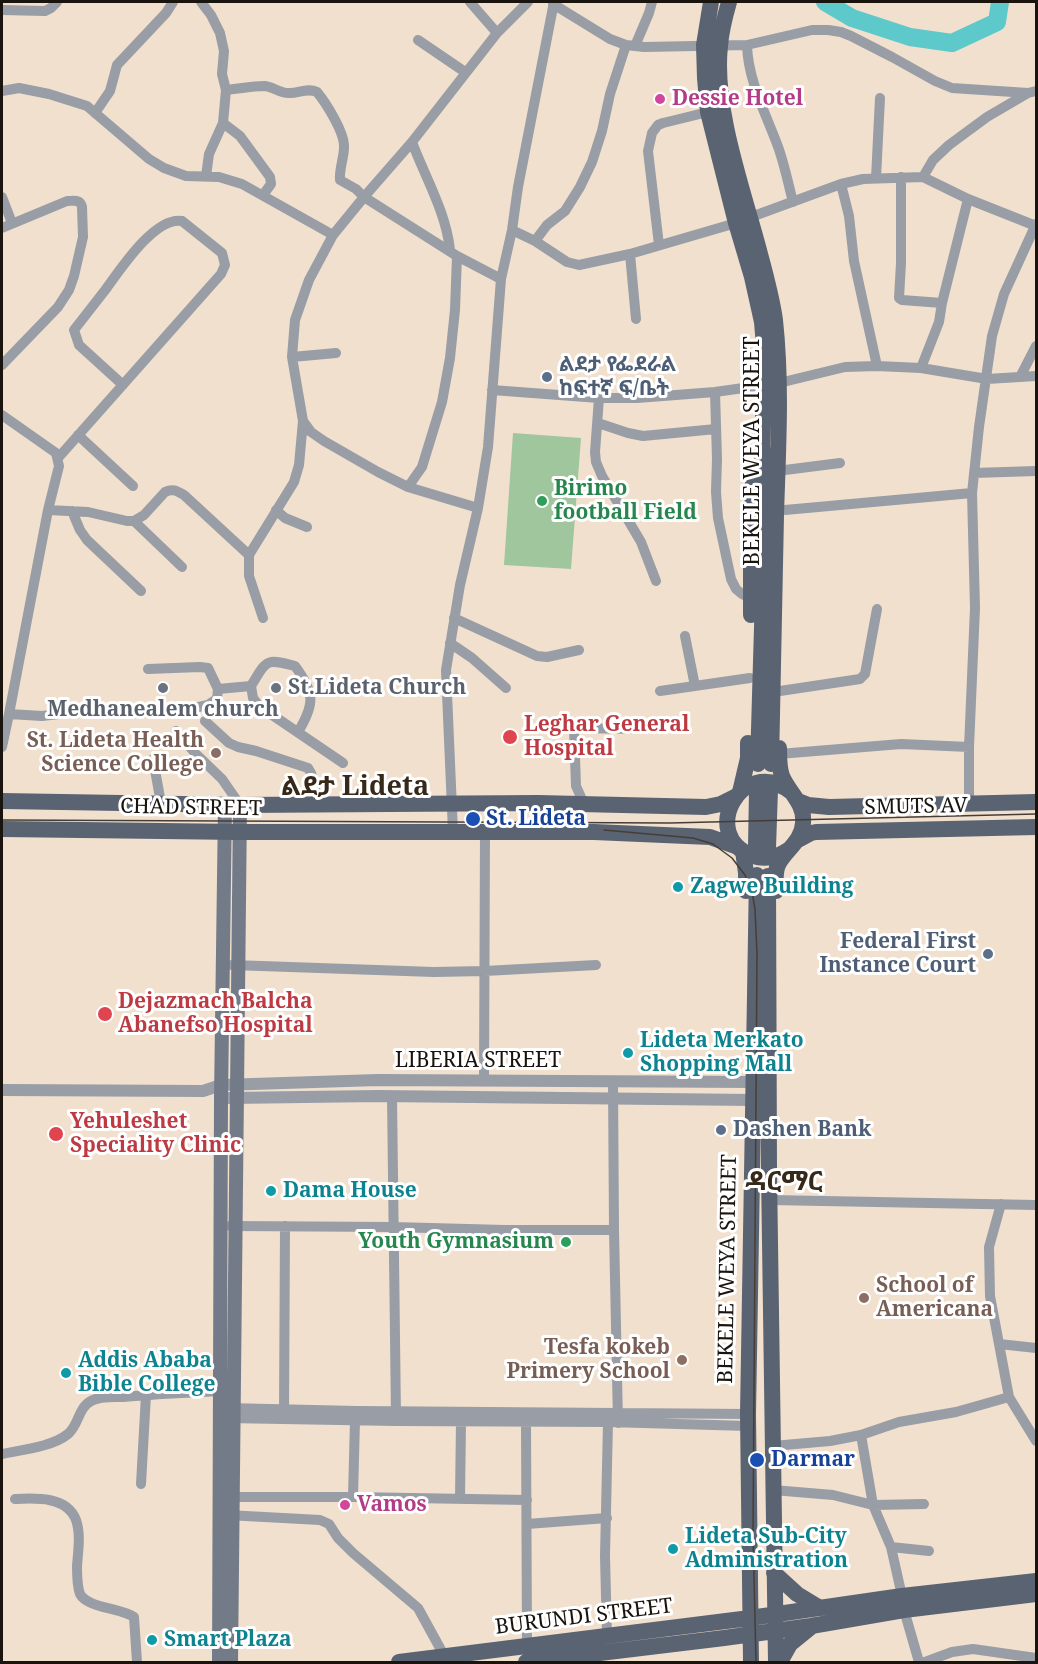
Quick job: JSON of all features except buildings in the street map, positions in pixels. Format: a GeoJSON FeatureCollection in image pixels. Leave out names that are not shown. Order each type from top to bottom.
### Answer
{"type":"FeatureCollection","features":[{"type":"Feature","properties":{"kind":"main road"},"geometry":{"type":"LineString","coordinates":[[711,2],[712,46],[705,78],[708,112],[743,220]]}},
{"type":"Feature","properties":{"kind":"main road","name":"BEKELE WEYA STREET"},"geometry":{"type":"LineString","coordinates":[[729,2],[712,46],[733,153],[743,220],[769,286],[775,318],[771,384],[771,443],[776,512],[769,761]]}},
{"type":"Feature","properties":{"kind":"main road"},"geometry":{"type":"LineString","coordinates":[[753,1075],[746,1003],[746,873],[751,848],[751,792],[748,758],[751,559],[754,462],[771,443],[785,461],[786,553],[780,692],[769,761],[783,778],[802,809],[803,821],[793,845],[778,864],[776,877],[777,1072],[774,1148],[769,1172]]}},
{"type":"Feature","properties":{"kind":"main road","name":"CHAD STREET"},"geometry":{"type":"LineString","coordinates":[[2,801],[233,802],[319,805],[584,804],[706,807],[721,804],[751,792],[754,784],[766,782],[779,785],[795,797]]}},
{"type":"Feature","properties":{"kind":"main road"},"geometry":{"type":"LineString","coordinates":[[751,792],[729,810],[727,822],[730,836],[751,848]]}},
{"type":"Feature","properties":{"kind":"main road"},"geometry":{"type":"LineString","coordinates":[[795,797],[808,805],[830,807],[1036,802]]}},
{"type":"Feature","properties":{"kind":"main road"},"geometry":{"type":"LineString","coordinates":[[231,1662],[226,1515],[228,1226],[221,1091],[223,965],[233,802]]}},
{"type":"Feature","properties":{"kind":"main road","name":"SMUTS AV"},"geometry":{"type":"LineString","coordinates":[[751,848],[749,855],[763,858],[777,856],[816,832],[1036,827]]}},
{"type":"Feature","properties":{"kind":"main road","name":"CHAD STREET"},"geometry":{"type":"LineString","coordinates":[[2,829],[232,832],[594,832],[701,836],[751,848]]}},
{"type":"Feature","properties":{"kind":"main road"},"geometry":{"type":"LineString","coordinates":[[227,1413],[220,1391],[236,1091],[238,966],[232,832]]}},
{"type":"Feature","properties":{"kind":"main road","name":"BEKELE WEYA STREET"},"geometry":{"type":"LineString","coordinates":[[751,1662],[748,1420],[753,1075],[762,876],[770,1200],[775,1623],[778,1662]]}},
{"type":"Feature","properties":{"kind":"main road"},"geometry":{"type":"LineString","coordinates":[[219,1662],[226,1515]]}},
{"type":"Feature","properties":{"kind":"main road"},"geometry":{"type":"LineString","coordinates":[[774,1573],[797,1594],[820,1608]]}},
{"type":"Feature","properties":{"kind":"main road"},"geometry":{"type":"LineString","coordinates":[[775,1623],[812,1626],[903,1603],[1036,1581]]}},
{"type":"Feature","properties":{"kind":"main road"},"geometry":{"type":"LineString","coordinates":[[775,1623],[820,1608],[1036,1594]]}},
{"type":"Feature","properties":{"kind":"main road","name":"BURUNDI STREET"},"geometry":{"type":"LineString","coordinates":[[399,1662],[526,1654],[775,1623]]}},
{"type":"Feature","properties":{"kind":"main road","name":"BURUNDI STREET"},"geometry":{"type":"LineString","coordinates":[[526,1654],[607,1636],[750,1626]]}},
{"type":"Feature","properties":{"kind":"main road"},"geometry":{"type":"LineString","coordinates":[[778,1662],[790,1644],[812,1626]]}},
{"type":"Feature","properties":{"kind":"street"},"geometry":{"type":"LineString","coordinates":[[2,10],[45,11],[57,2]]}},
{"type":"Feature","properties":{"kind":"street"},"geometry":{"type":"LineString","coordinates":[[95,113],[110,91],[117,65],[166,13],[173,2]]}},
{"type":"Feature","properties":{"kind":"street"},"geometry":{"type":"LineString","coordinates":[[201,2],[220,33],[224,51],[223,123],[209,154],[206,176]]}},
{"type":"Feature","properties":{"kind":"street"},"geometry":{"type":"LineString","coordinates":[[471,2],[496,33]]}},
{"type":"Feature","properties":{"kind":"street"},"geometry":{"type":"LineString","coordinates":[[263,618],[249,576],[249,555],[297,474],[303,421],[291,357],[294,320],[309,280],[333,235],[412,142],[496,33],[528,2]]}},
{"type":"Feature","properties":{"kind":"street"},"geometry":{"type":"LineString","coordinates":[[535,241],[547,225],[566,211],[580,187],[592,162],[602,131],[610,94],[630,46],[649,13],[652,2]]}},
{"type":"Feature","properties":{"kind":"street"},"geometry":{"type":"LineString","coordinates":[[453,832],[446,680],[450,644],[488,447],[501,279],[553,3],[610,39],[630,46],[747,45],[812,30],[841,32],[935,81],[952,87],[1032,92]]}},
{"type":"Feature","properties":{"kind":"street"},"geometry":{"type":"LineString","coordinates":[[418,40],[465,72]]}},
{"type":"Feature","properties":{"kind":"street"},"geometry":{"type":"LineString","coordinates":[[747,45],[747,61],[778,147],[793,202]]}},
{"type":"Feature","properties":{"kind":"street"},"geometry":{"type":"LineString","coordinates":[[225,90],[266,86],[283,93],[307,90],[317,92],[344,140],[340,180],[454,253],[501,279]]}},
{"type":"Feature","properties":{"kind":"street"},"geometry":{"type":"LineString","coordinates":[[2,91],[19,88],[76,101],[87,106],[149,159],[164,168],[186,176],[219,177],[234,182],[263,195],[333,235]]}},
{"type":"Feature","properties":{"kind":"street"},"geometry":{"type":"LineString","coordinates":[[923,177],[933,160],[949,145],[987,117],[1032,92]]}},
{"type":"Feature","properties":{"kind":"street"},"geometry":{"type":"LineString","coordinates":[[876,178],[880,98]]}},
{"type":"Feature","properties":{"kind":"street"},"geometry":{"type":"LineString","coordinates":[[659,245],[648,151],[652,133],[658,125],[663,123],[708,112]]}},
{"type":"Feature","properties":{"kind":"street"},"geometry":{"type":"LineString","coordinates":[[223,123],[240,136],[270,177],[271,184],[263,195]]}},
{"type":"Feature","properties":{"kind":"street"},"geometry":{"type":"LineString","coordinates":[[408,487],[422,467],[442,402],[455,310],[454,253],[438,203],[412,142]]}},
{"type":"Feature","properties":{"kind":"street"},"geometry":{"type":"LineString","coordinates":[[901,177],[901,263],[898,295],[902,300],[942,303]]}},
{"type":"Feature","properties":{"kind":"street"},"geometry":{"type":"LineString","coordinates":[[512,230],[535,241],[567,262],[579,265],[630,254],[743,220],[841,184],[863,179],[923,177],[1035,231],[1004,294],[992,336],[979,427],[972,493],[975,608],[969,804]]}},
{"type":"Feature","properties":{"kind":"street"},"geometry":{"type":"LineString","coordinates":[[841,184],[849,216],[854,261],[877,366]]}},
{"type":"Feature","properties":{"kind":"street"},"geometry":{"type":"LineString","coordinates":[[2,197],[12,223]]}},
{"type":"Feature","properties":{"kind":"street"},"geometry":{"type":"LineString","coordinates":[[921,369],[939,322],[968,199]]}},
{"type":"Feature","properties":{"kind":"street"},"geometry":{"type":"LineString","coordinates":[[2,228],[67,201],[81,203],[82,237],[69,290],[58,307],[2,365]]}},
{"type":"Feature","properties":{"kind":"street"},"geometry":{"type":"LineString","coordinates":[[58,458],[78,435],[123,385],[221,274],[225,265],[222,253],[182,221],[174,220],[164,224],[134,250],[74,330],[79,345],[123,385]]}},
{"type":"Feature","properties":{"kind":"street"},"geometry":{"type":"LineString","coordinates":[[630,254],[636,319]]}},
{"type":"Feature","properties":{"kind":"street"},"geometry":{"type":"LineString","coordinates":[[1020,377],[1036,346]]}},
{"type":"Feature","properties":{"kind":"street"},"geometry":{"type":"LineString","coordinates":[[291,357],[336,353]]}},
{"type":"Feature","properties":{"kind":"street"},"geometry":{"type":"LineString","coordinates":[[492,390],[599,398],[637,398],[715,392],[771,384],[844,368],[877,366],[921,369],[987,379],[1036,376]]}},
{"type":"Feature","properties":{"kind":"street"},"geometry":{"type":"LineString","coordinates":[[715,392],[718,518],[731,579],[736,589],[752,597]]}},
{"type":"Feature","properties":{"kind":"street"},"geometry":{"type":"LineString","coordinates":[[599,398],[596,462],[641,542],[656,581]]}},
{"type":"Feature","properties":{"kind":"street"},"geometry":{"type":"LineString","coordinates":[[2,415],[56,453],[59,466],[48,510],[2,747]]}},
{"type":"Feature","properties":{"kind":"street"},"geometry":{"type":"LineString","coordinates":[[303,421],[311,432],[324,441],[408,487],[478,508]]}},
{"type":"Feature","properties":{"kind":"street"},"geometry":{"type":"LineString","coordinates":[[598,423],[643,436],[716,429]]}},
{"type":"Feature","properties":{"kind":"street"},"geometry":{"type":"LineString","coordinates":[[78,435],[133,486]]}},
{"type":"Feature","properties":{"kind":"street"},"geometry":{"type":"LineString","coordinates":[[785,470],[840,464]]}},
{"type":"Feature","properties":{"kind":"street"},"geometry":{"type":"LineString","coordinates":[[974,473],[1036,471]]}},
{"type":"Feature","properties":{"kind":"street"},"geometry":{"type":"LineString","coordinates":[[48,510],[88,512],[127,521],[134,520],[144,515],[165,492],[177,490],[249,555]]}},
{"type":"Feature","properties":{"kind":"street"},"geometry":{"type":"LineString","coordinates":[[785,510],[972,493]]}},
{"type":"Feature","properties":{"kind":"street"},"geometry":{"type":"LineString","coordinates":[[276,510],[285,518],[308,527]]}},
{"type":"Feature","properties":{"kind":"street"},"geometry":{"type":"LineString","coordinates":[[72,511],[87,540],[141,591]]}},
{"type":"Feature","properties":{"kind":"street"},"geometry":{"type":"LineString","coordinates":[[134,520],[182,567]]}},
{"type":"Feature","properties":{"kind":"street"},"geometry":{"type":"LineString","coordinates":[[780,692],[862,678],[865,675],[877,609]]}},
{"type":"Feature","properties":{"kind":"street"},"geometry":{"type":"LineString","coordinates":[[454,618],[537,656],[547,657],[579,650]]}},
{"type":"Feature","properties":{"kind":"street"},"geometry":{"type":"LineString","coordinates":[[685,636],[695,686]]}},
{"type":"Feature","properties":{"kind":"street"},"geometry":{"type":"LineString","coordinates":[[450,644],[472,658],[506,688]]}},
{"type":"Feature","properties":{"kind":"street"},"geometry":{"type":"LineString","coordinates":[[298,732],[310,709],[311,699],[308,685],[295,666],[275,661],[268,662],[264,664],[251,686],[253,698],[259,706],[343,763]]}},
{"type":"Feature","properties":{"kind":"street"},"geometry":{"type":"LineString","coordinates":[[9,714],[42,716],[84,711],[121,714],[180,711],[208,705],[217,699],[218,689],[208,668],[148,669]]}},
{"type":"Feature","properties":{"kind":"street"},"geometry":{"type":"LineString","coordinates":[[660,691],[750,678]]}},
{"type":"Feature","properties":{"kind":"street"},"geometry":{"type":"LineString","coordinates":[[218,689],[251,686]]}},
{"type":"Feature","properties":{"kind":"street"},"geometry":{"type":"LineString","coordinates":[[206,722],[229,743],[308,768],[319,805]]}},
{"type":"Feature","properties":{"kind":"street"},"geometry":{"type":"LineString","coordinates":[[584,804],[576,786],[574,728],[639,729]]}},
{"type":"Feature","properties":{"kind":"street"},"geometry":{"type":"LineString","coordinates":[[176,731],[222,779],[233,802]]}},
{"type":"Feature","properties":{"kind":"street"},"geometry":{"type":"LineString","coordinates":[[769,761],[901,744],[969,747]]}},
{"type":"Feature","properties":{"kind":"street"},"geometry":{"type":"LineString","coordinates":[[153,759],[161,803]]}},
{"type":"Feature","properties":{"kind":"street"},"geometry":{"type":"LineString","coordinates":[[484,1081],[485,832]]}},
{"type":"Feature","properties":{"kind":"street"},"geometry":{"type":"LineString","coordinates":[[223,965],[434,972],[596,965]]}},
{"type":"Feature","properties":{"kind":"street","name":"LIBERIA STREET"},"geometry":{"type":"LineString","coordinates":[[236,1091],[378,1080],[613,1081],[753,1075]]}},
{"type":"Feature","properties":{"kind":"street"},"geometry":{"type":"LineString","coordinates":[[450,1081],[450,1097]]}},
{"type":"Feature","properties":{"kind":"street"},"geometry":{"type":"LineString","coordinates":[[607,1636],[605,1556],[614,1419],[613,1081]]}},
{"type":"Feature","properties":{"kind":"street","name":"LIBERIA STREET"},"geometry":{"type":"LineString","coordinates":[[2,1090],[236,1091],[392,1096],[753,1100]]}},
{"type":"Feature","properties":{"kind":"street"},"geometry":{"type":"LineString","coordinates":[[392,1096],[396,1416]]}},
{"type":"Feature","properties":{"kind":"street"},"geometry":{"type":"LineString","coordinates":[[770,1200],[1036,1205]]}},
{"type":"Feature","properties":{"kind":"street"},"geometry":{"type":"LineString","coordinates":[[1001,1204],[989,1247],[990,1296],[1009,1397],[1036,1441]]}},
{"type":"Feature","properties":{"kind":"street"},"geometry":{"type":"LineString","coordinates":[[228,1226],[614,1230]]}},
{"type":"Feature","properties":{"kind":"street"},"geometry":{"type":"LineString","coordinates":[[284,1414],[285,1226]]}},
{"type":"Feature","properties":{"kind":"street"},"geometry":{"type":"LineString","coordinates":[[999,1344],[1036,1348]]}},
{"type":"Feature","properties":{"kind":"street"},"geometry":{"type":"LineString","coordinates":[[2,1454],[32,1448],[68,1434],[81,1410],[94,1399],[220,1391]]}},
{"type":"Feature","properties":{"kind":"street"},"geometry":{"type":"LineString","coordinates":[[141,1484],[146,1395]]}},
{"type":"Feature","properties":{"kind":"street"},"geometry":{"type":"LineString","coordinates":[[772,1446],[830,1441],[861,1435],[899,1422],[956,1412],[1009,1397]]}},
{"type":"Feature","properties":{"kind":"street"},"geometry":{"type":"LineString","coordinates":[[227,1413],[748,1420]]}},
{"type":"Feature","properties":{"kind":"street"},"geometry":{"type":"LineString","coordinates":[[284,1414],[355,1420],[396,1416],[461,1421],[526,1422],[614,1419]]}},
{"type":"Feature","properties":{"kind":"street"},"geometry":{"type":"LineString","coordinates":[[353,1497],[355,1420]]}},
{"type":"Feature","properties":{"kind":"street"},"geometry":{"type":"LineString","coordinates":[[460,1499],[461,1421]]}},
{"type":"Feature","properties":{"kind":"street"},"geometry":{"type":"LineString","coordinates":[[526,1422],[526,1654]]}},
{"type":"Feature","properties":{"kind":"street"},"geometry":{"type":"LineString","coordinates":[[861,1435],[873,1505],[891,1547],[919,1662]]}},
{"type":"Feature","properties":{"kind":"street"},"geometry":{"type":"LineString","coordinates":[[773,1490],[834,1496],[873,1505],[924,1504]]}},
{"type":"Feature","properties":{"kind":"street"},"geometry":{"type":"LineString","coordinates":[[226,1497],[527,1500]]}},
{"type":"Feature","properties":{"kind":"street"},"geometry":{"type":"LineString","coordinates":[[15,1499],[46,1499],[56,1502],[73,1514],[77,1522],[79,1538],[77,1571],[80,1593],[84,1599],[116,1611],[129,1613],[134,1617],[137,1662]]}},
{"type":"Feature","properties":{"kind":"street"},"geometry":{"type":"LineString","coordinates":[[226,1515],[320,1520],[329,1524],[352,1553],[418,1608],[446,1660]]}},
{"type":"Feature","properties":{"kind":"street"},"geometry":{"type":"LineString","coordinates":[[527,1524],[607,1518]]}},
{"type":"Feature","properties":{"kind":"street"},"geometry":{"type":"LineString","coordinates":[[891,1547],[929,1551]]}},
{"type":"Feature","properties":{"kind":"street"},"geometry":{"type":"LineString","coordinates":[[925,1662],[952,1652],[973,1649],[1036,1658]]}},
{"type":"Feature","properties":{"kind":"green space","name":"Birimo football Field"},"geometry":{"type":"Polygon","coordinates":[[[513,433],[581,438],[571,569],[504,565],[513,433]]]}},
{"type":"Feature","properties":{"kind":"waterway"},"geometry":{"type":"LineString","coordinates":[[825,2],[852,18],[910,37],[952,43],[997,22],[1000,2]]}},
{"type":"Feature","properties":{"kind":"tram line"},"geometry":{"type":"LineString","coordinates":[[2,820],[670,823],[1036,814]]}},
{"type":"Feature","properties":{"kind":"tram line"},"geometry":{"type":"LineString","coordinates":[[604,830],[693,838],[713,844],[732,858],[745,875],[752,892],[757,953],[753,1533],[756,1662]]}},
{"type":"Feature","properties":{"kind":"place","name":"Dessie Hotel"},"geometry":{"type":"Point","coordinates":[660,99]}},
{"type":"Feature","properties":{"kind":"place","name":"ልደታ የፌደራል ከፍተኛ ፍ/ቤት"},"geometry":{"type":"Point","coordinates":[547,377]}},
{"type":"Feature","properties":{"kind":"place","name":"Birimo football Field"},"geometry":{"type":"Point","coordinates":[542,501]}},
{"type":"Feature","properties":{"kind":"place","name":"Medhanealem church"},"geometry":{"type":"Point","coordinates":[163,688]}},
{"type":"Feature","properties":{"kind":"place","name":"St.Lideta Church"},"geometry":{"type":"Point","coordinates":[276,688]}},
{"type":"Feature","properties":{"kind":"place","name":"Leghar General Hospital"},"geometry":{"type":"Point","coordinates":[510,737]}},
{"type":"Feature","properties":{"kind":"place","name":"St. Lideta Health Science College"},"geometry":{"type":"Point","coordinates":[216,753]}},
{"type":"Feature","properties":{"kind":"place","name":"St. Lideta"},"geometry":{"type":"Point","coordinates":[473,819]}},
{"type":"Feature","properties":{"kind":"place","name":"Zagwe Building"},"geometry":{"type":"Point","coordinates":[678,887]}},
{"type":"Feature","properties":{"kind":"place","name":"Federal First Instance Court"},"geometry":{"type":"Point","coordinates":[988,954]}},
{"type":"Feature","properties":{"kind":"place","name":"Dejazmach Balcha Abanefso Hospital"},"geometry":{"type":"Point","coordinates":[105,1014]}},
{"type":"Feature","properties":{"kind":"place","name":"Lideta Merkato Shopping Mall"},"geometry":{"type":"Point","coordinates":[628,1053]}},
{"type":"Feature","properties":{"kind":"place","name":"Dashen Bank"},"geometry":{"type":"Point","coordinates":[721,1130]}},
{"type":"Feature","properties":{"kind":"place","name":"Yehuleshet Speciality Clinic"},"geometry":{"type":"Point","coordinates":[56,1134]}},
{"type":"Feature","properties":{"kind":"place","name":"Dama House"},"geometry":{"type":"Point","coordinates":[271,1191]}},
{"type":"Feature","properties":{"kind":"place","name":"Youth Gymnasium"},"geometry":{"type":"Point","coordinates":[566,1242]}},
{"type":"Feature","properties":{"kind":"place","name":"School of Americana"},"geometry":{"type":"Point","coordinates":[864,1298]}},
{"type":"Feature","properties":{"kind":"place","name":"Tesfa kokeb Primery School"},"geometry":{"type":"Point","coordinates":[682,1360]}},
{"type":"Feature","properties":{"kind":"place","name":"Addis Ababa Bible College"},"geometry":{"type":"Point","coordinates":[66,1373]}},
{"type":"Feature","properties":{"kind":"place","name":"Darmar"},"geometry":{"type":"Point","coordinates":[757,1460]}},
{"type":"Feature","properties":{"kind":"place","name":"Vamos"},"geometry":{"type":"Point","coordinates":[345,1505]}},
{"type":"Feature","properties":{"kind":"place","name":"Lideta Sub-City Administration"},"geometry":{"type":"Point","coordinates":[673,1549]}},
{"type":"Feature","properties":{"kind":"place","name":"Smart Plaza"},"geometry":{"type":"Point","coordinates":[152,1640]}},
{"type":"Feature","properties":{"kind":"district","name":"ልደታ Lideta"},"geometry":{"type":"Point","coordinates":[355,787]}},
{"type":"Feature","properties":{"kind":"district","name":"ዳርማር"},"geometry":{"type":"Point","coordinates":[784,1182]}}]}
